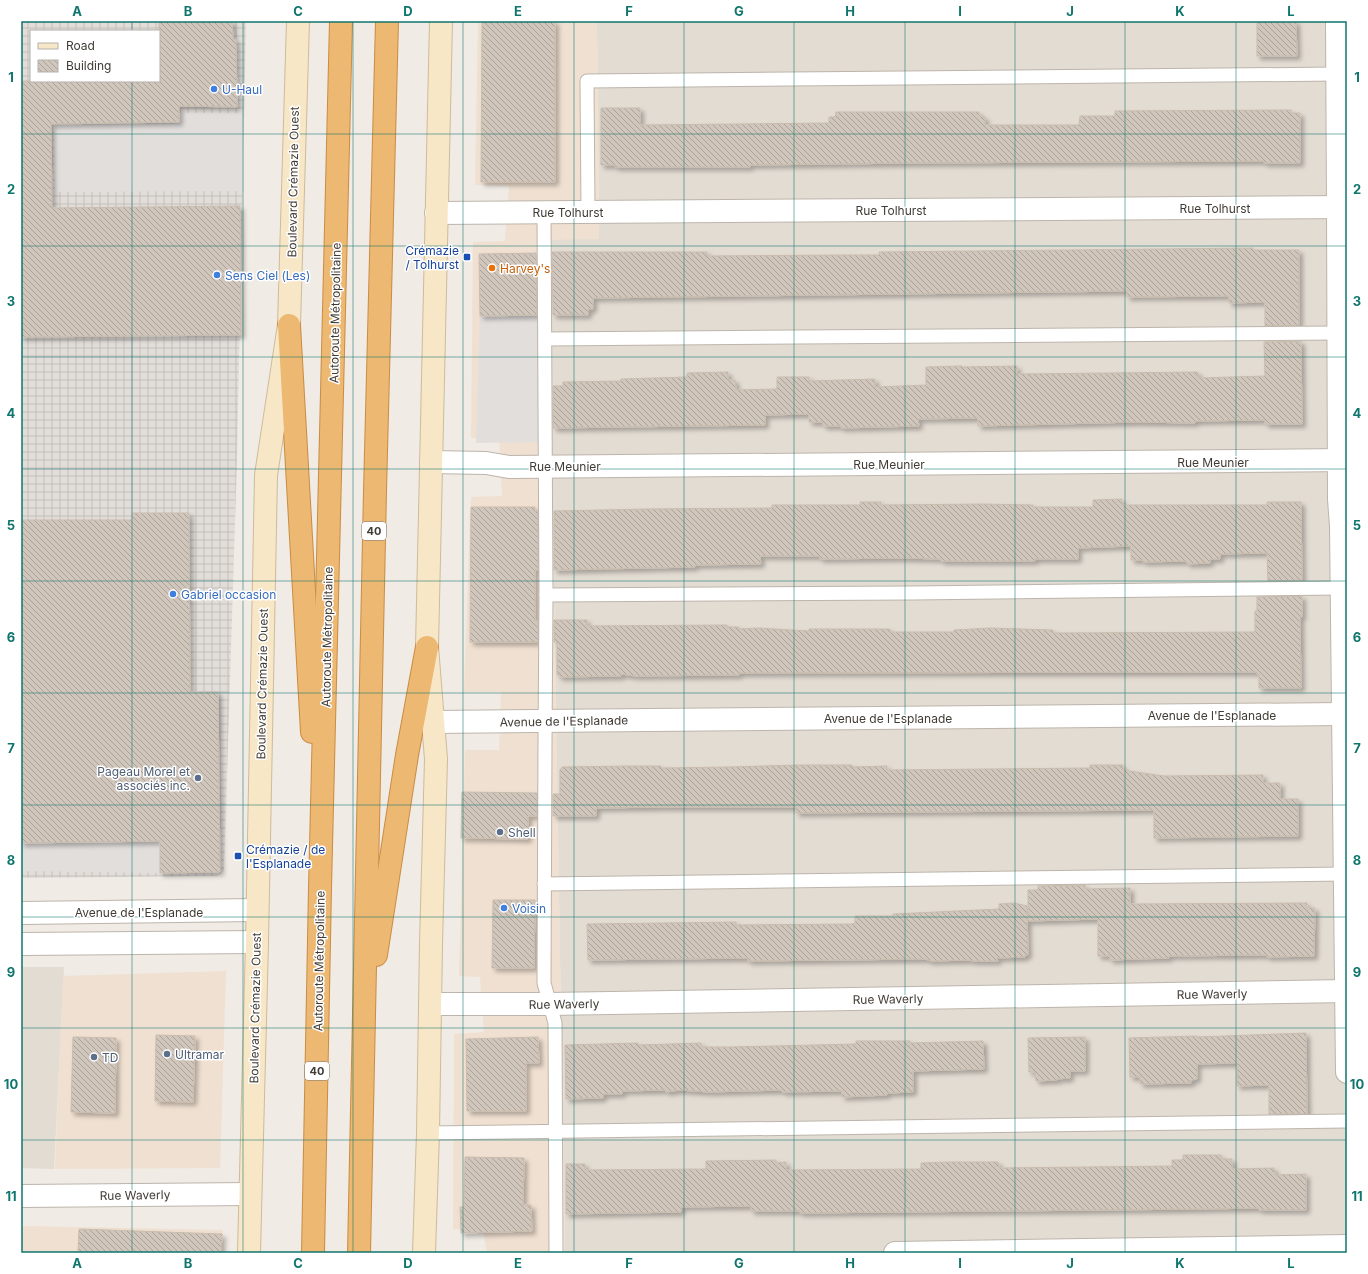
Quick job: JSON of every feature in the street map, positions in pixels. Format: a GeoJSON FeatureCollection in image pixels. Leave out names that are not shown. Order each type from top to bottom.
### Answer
{"type":"FeatureCollection","features":[{"type":"Feature","properties":{"kind":"highway","name":"Autoroute Métropolitaine"},"geometry":{"type":"LineString","coordinates":[[313,1253],[320,888],[341,21]]}},
{"type":"Feature","properties":{"kind":"highway","name":"40"},"geometry":{"type":"LineString","coordinates":[[359,1253],[387,21]]}},
{"type":"Feature","properties":{"kind":"highway"},"geometry":{"type":"LineString","coordinates":[[290,325],[320,888]]}},
{"type":"Feature","properties":{"kind":"highway"},"geometry":{"type":"LineString","coordinates":[[363,1041],[407,754],[427,647]]}},
{"type":"Feature","properties":{"kind":"main road","name":"Boulevard Crémazie Ouest"},"geometry":{"type":"LineString","coordinates":[[249,1253],[257,942],[266,475],[290,325],[298,21]]}},
{"type":"Feature","properties":{"kind":"main road"},"geometry":{"type":"LineString","coordinates":[[424,1253],[436,759],[427,647],[441,21]]}},
{"type":"Feature","properties":{"kind":"street"},"geometry":{"type":"LineString","coordinates":[[1336,21],[1343,207],[1339,333],[1343,461],[1341,588],[1347,1072]]}},
{"type":"Feature","properties":{"kind":"street","name":"Rue Tolhurst"},"geometry":{"type":"LineString","coordinates":[[436,213],[1343,207]]}},
{"type":"Feature","properties":{"kind":"street","name":"Rue Meunier"},"geometry":{"type":"LineString","coordinates":[[431,462],[486,463],[508,466],[546,466],[1343,461]]}},
{"type":"Feature","properties":{"kind":"street","name":"Avenue de l'Esplanade"},"geometry":{"type":"LineString","coordinates":[[433,722],[1342,714]]}},
{"type":"Feature","properties":{"kind":"street","name":"Avenue de l'Esplanade"},"geometry":{"type":"LineString","coordinates":[[21,913],[257,910]]}},
{"type":"Feature","properties":{"kind":"street"},"geometry":{"type":"LineString","coordinates":[[21,944],[257,942]]}},
{"type":"Feature","properties":{"kind":"street","name":"Rue Waverly"},"geometry":{"type":"LineString","coordinates":[[430,1004],[549,1004],[1346,991]]}},
{"type":"Feature","properties":{"kind":"street","name":"Rue Waverly"},"geometry":{"type":"LineString","coordinates":[[21,1196],[250,1194]]}},
{"type":"Feature","properties":{"kind":"street"},"geometry":{"type":"LineString","coordinates":[[894,1253],[1347,1246]]}},
{"type":"Feature","properties":{"kind":"lane"},"geometry":{"type":"LineString","coordinates":[[588,212],[587,80],[1337,74]]}},
{"type":"Feature","properties":{"kind":"lane"},"geometry":{"type":"LineString","coordinates":[[544,212],[546,466],[544,983],[555,1023],[556,1253]]}},
{"type":"Feature","properties":{"kind":"lane"},"geometry":{"type":"LineString","coordinates":[[545,339],[1339,333]]}},
{"type":"Feature","properties":{"kind":"lane"},"geometry":{"type":"LineString","coordinates":[[546,595],[913,593],[1341,588]]}},
{"type":"Feature","properties":{"kind":"lane"},"geometry":{"type":"LineString","coordinates":[[544,884],[1344,874]]}},
{"type":"Feature","properties":{"kind":"lane"},"geometry":{"type":"LineString","coordinates":[[428,1133],[1347,1121]]}},
{"type":"Feature","properties":{"kind":"shaded area"},"geometry":{"type":"Polygon","coordinates":[[[21,21],[246,21],[237,460],[224,871],[217,876],[21,878],[21,21]]]}},
{"type":"Feature","properties":{"kind":"shaded area"},"geometry":{"type":"Polygon","coordinates":[[[478,21],[597,21],[599,239],[548,240],[565,1253],[487,1253],[483,1229],[453,1229],[454,1034],[484,1032],[480,977],[459,976],[465,750],[499,750],[501,692],[464,692],[471,497],[502,496],[499,437],[471,438],[473,242],[505,241],[509,186],[475,185],[478,21]]]}},
{"type":"Feature","properties":{"kind":"shaded area"},"geometry":{"type":"Polygon","coordinates":[[[597,21],[1347,21],[1347,1253],[565,1253],[548,239],[599,239],[597,21]]]}},
{"type":"Feature","properties":{"kind":"shaded area"},"geometry":{"type":"Polygon","coordinates":[[[179,113],[243,113],[244,191],[55,192],[54,125],[179,124],[179,113]]]}},
{"type":"Feature","properties":{"kind":"shaded area"},"geometry":{"type":"Polygon","coordinates":[[[539,315],[542,442],[476,443],[480,316],[539,315]]]}},
{"type":"Feature","properties":{"kind":"shaded area"},"geometry":{"type":"Polygon","coordinates":[[[160,841],[160,873],[21,871],[21,843],[160,841]]]}},
{"type":"Feature","properties":{"kind":"shaded area"},"geometry":{"type":"Polygon","coordinates":[[[21,967],[64,967],[54,1169],[21,1168],[21,967]]]}},
{"type":"Feature","properties":{"kind":"shaded area"},"geometry":{"type":"Polygon","coordinates":[[[226,971],[220,1168],[55,1169],[63,976],[226,971]]]}},
{"type":"Feature","properties":{"kind":"shaded area"},"geometry":{"type":"Polygon","coordinates":[[[21,1226],[223,1230],[222,1253],[21,1253],[21,1226]]]}},
{"type":"Feature","properties":{"kind":"building"},"geometry":{"type":"Polygon","coordinates":[[[159,21],[232,21],[233,40],[236,39],[237,107],[179,106],[179,122],[51,124],[52,208],[240,206],[241,335],[21,337],[21,81],[160,82],[159,21]]]}},
{"type":"Feature","properties":{"kind":"building"},"geometry":{"type":"Polygon","coordinates":[[[482,21],[555,21],[555,182],[481,182],[482,21]]]}},
{"type":"Feature","properties":{"kind":"building"},"geometry":{"type":"Polygon","coordinates":[[[1257,21],[1296,21],[1297,56],[1257,56],[1257,21]]]}},
{"type":"Feature","properties":{"kind":"building"},"geometry":{"type":"Polygon","coordinates":[[[601,108],[640,108],[640,125],[829,123],[829,117],[835,117],[836,112],[979,112],[979,116],[985,117],[985,125],[1079,125],[1080,116],[1115,116],[1115,111],[1291,110],[1291,113],[1300,113],[1300,163],[1264,163],[1264,161],[915,163],[750,165],[750,167],[615,167],[615,165],[601,165],[601,108]]]}},
{"type":"Feature","properties":{"kind":"building"},"geometry":{"type":"Polygon","coordinates":[[[1253,248],[1253,250],[1299,250],[1299,325],[1265,326],[1265,302],[1229,303],[1229,296],[1127,297],[1127,291],[593,298],[593,309],[588,309],[588,315],[553,315],[552,252],[707,252],[707,256],[879,255],[879,252],[1253,248]]]}},
{"type":"Feature","properties":{"kind":"building"},"geometry":{"type":"Polygon","coordinates":[[[536,253],[537,315],[480,316],[479,254],[536,253]]]}},
{"type":"Feature","properties":{"kind":"building"},"geometry":{"type":"Polygon","coordinates":[[[1301,341],[1302,424],[1265,424],[1265,420],[1195,421],[1195,423],[1136,422],[978,426],[978,418],[918,419],[919,426],[841,428],[841,426],[823,426],[823,422],[809,422],[809,414],[765,415],[765,425],[553,428],[553,386],[563,386],[563,382],[621,381],[621,379],[687,377],[687,373],[728,372],[728,380],[735,380],[736,390],[777,389],[777,377],[809,377],[809,381],[875,379],[875,387],[926,385],[926,367],[962,366],[1017,366],[1017,374],[1198,372],[1198,378],[1265,376],[1264,342],[1301,341]]]}},
{"type":"Feature","properties":{"kind":"building"},"geometry":{"type":"Polygon","coordinates":[[[1122,499],[1122,505],[1267,505],[1267,502],[1301,502],[1302,580],[1268,581],[1267,553],[1220,554],[1220,559],[1210,559],[1210,563],[1187,564],[1187,561],[1143,562],[1143,560],[1131,560],[1131,546],[1078,548],[1078,559],[1035,559],[1035,561],[941,561],[941,559],[902,558],[820,559],[820,556],[760,556],[761,564],[554,570],[554,511],[772,508],[772,505],[861,505],[860,502],[881,502],[881,505],[981,504],[1033,505],[1033,507],[1093,507],[1093,500],[1122,499]]]}},
{"type":"Feature","properties":{"kind":"building"},"geometry":{"type":"Polygon","coordinates":[[[471,507],[535,507],[535,512],[538,511],[538,570],[535,570],[535,621],[538,621],[538,642],[470,642],[471,507]]]}},
{"type":"Feature","properties":{"kind":"building"},"geometry":{"type":"Polygon","coordinates":[[[132,513],[189,513],[190,692],[218,692],[220,872],[160,873],[160,841],[21,843],[21,520],[132,520],[132,513]]]}},
{"type":"Feature","properties":{"kind":"building"},"geometry":{"type":"Polygon","coordinates":[[[1302,596],[1302,617],[1300,617],[1301,688],[1259,688],[1259,674],[1257,674],[1257,672],[739,673],[739,675],[636,676],[621,674],[621,676],[560,677],[560,675],[557,675],[557,642],[554,642],[554,620],[587,620],[587,626],[727,625],[727,627],[739,627],[739,629],[758,628],[809,631],[809,629],[890,629],[890,632],[954,632],[954,630],[990,628],[1053,630],[1053,633],[1255,632],[1257,597],[1302,596]]]}},
{"type":"Feature","properties":{"kind":"building"},"geometry":{"type":"Polygon","coordinates":[[[852,765],[852,767],[887,766],[887,770],[1090,768],[1090,765],[1123,765],[1123,770],[1164,776],[1263,775],[1263,783],[1280,783],[1280,799],[1298,799],[1298,836],[1154,838],[1154,810],[796,813],[796,807],[663,807],[596,808],[596,816],[553,816],[553,794],[560,794],[560,769],[562,769],[562,767],[661,766],[661,768],[852,765]]]}},
{"type":"Feature","properties":{"kind":"building"},"geometry":{"type":"Polygon","coordinates":[[[462,792],[537,793],[537,816],[528,816],[528,839],[461,838],[462,792]]]}},
{"type":"Feature","properties":{"kind":"building"},"geometry":{"type":"Polygon","coordinates":[[[1085,885],[1085,889],[1130,888],[1130,904],[1307,903],[1307,908],[1315,908],[1314,956],[1169,956],[1169,958],[1110,960],[1110,956],[1098,956],[1098,919],[1028,921],[1028,890],[1038,890],[1038,886],[1085,885]]]}},
{"type":"Feature","properties":{"kind":"building"},"geometry":{"type":"Polygon","coordinates":[[[493,900],[535,900],[534,968],[492,968],[493,900]]]}},
{"type":"Feature","properties":{"kind":"building"},"geometry":{"type":"Polygon","coordinates":[[[1014,903],[1027,906],[1028,955],[1025,955],[1025,957],[997,958],[998,961],[931,961],[925,959],[748,961],[748,958],[588,960],[587,924],[736,922],[736,925],[852,924],[855,923],[855,916],[893,916],[893,914],[999,909],[999,904],[1014,903]]]}},
{"type":"Feature","properties":{"kind":"building"},"geometry":{"type":"Polygon","coordinates":[[[1306,1033],[1307,1114],[1269,1114],[1269,1085],[1237,1086],[1237,1063],[1197,1064],[1197,1079],[1191,1080],[1191,1083],[1140,1084],[1140,1077],[1130,1077],[1129,1038],[1306,1033]]]}},
{"type":"Feature","properties":{"kind":"building"},"geometry":{"type":"Polygon","coordinates":[[[156,1035],[195,1036],[193,1102],[155,1101],[156,1035]]]}},
{"type":"Feature","properties":{"kind":"building"},"geometry":{"type":"Polygon","coordinates":[[[73,1037],[116,1038],[115,1113],[71,1112],[73,1037]]]}},
{"type":"Feature","properties":{"kind":"building"},"geometry":{"type":"Polygon","coordinates":[[[538,1037],[539,1063],[526,1063],[526,1111],[467,1111],[466,1039],[538,1037]]]}},
{"type":"Feature","properties":{"kind":"building"},"geometry":{"type":"Polygon","coordinates":[[[1085,1037],[1085,1071],[1070,1071],[1070,1078],[1036,1081],[1035,1072],[1029,1072],[1028,1038],[1085,1037]]]}},
{"type":"Feature","properties":{"kind":"building"},"geometry":{"type":"Polygon","coordinates":[[[856,1041],[910,1041],[910,1043],[983,1041],[984,1069],[913,1071],[913,1092],[887,1093],[887,1095],[842,1097],[842,1091],[782,1092],[782,1090],[709,1092],[679,1090],[666,1092],[666,1090],[622,1091],[622,1094],[603,1094],[603,1098],[566,1099],[565,1045],[701,1043],[702,1047],[730,1047],[856,1044],[856,1041]]]}},
{"type":"Feature","properties":{"kind":"building"},"geometry":{"type":"Polygon","coordinates":[[[1183,1155],[1221,1155],[1221,1159],[1232,1159],[1232,1169],[1274,1168],[1275,1175],[1306,1174],[1306,1210],[1259,1210],[1259,1208],[800,1213],[800,1211],[751,1211],[751,1206],[681,1207],[681,1212],[566,1214],[566,1164],[585,1164],[585,1170],[706,1169],[706,1161],[776,1160],[776,1163],[786,1162],[786,1170],[921,1169],[921,1163],[948,1162],[998,1162],[999,1168],[1172,1166],[1172,1160],[1183,1160],[1183,1155]]]}},
{"type":"Feature","properties":{"kind":"building"},"geometry":{"type":"Polygon","coordinates":[[[465,1157],[524,1158],[523,1205],[531,1205],[532,1231],[461,1233],[460,1207],[464,1207],[465,1157]]]}},
{"type":"Feature","properties":{"kind":"building"},"geometry":{"type":"Polygon","coordinates":[[[79,1229],[222,1234],[221,1253],[78,1253],[79,1229]]]}},
{"type":"Feature","properties":{"kind":"place","name":"U-Haul"},"geometry":{"type":"Point","coordinates":[214,89]}},
{"type":"Feature","properties":{"kind":"place","name":"Crémazie / Tolhurst"},"geometry":{"type":"Point","coordinates":[467,257]}},
{"type":"Feature","properties":{"kind":"place","name":"Harvey's"},"geometry":{"type":"Point","coordinates":[492,268]}},
{"type":"Feature","properties":{"kind":"place","name":"Sens Ciel (Les)"},"geometry":{"type":"Point","coordinates":[217,275]}},
{"type":"Feature","properties":{"kind":"place","name":"Gabriel occasion"},"geometry":{"type":"Point","coordinates":[173,594]}},
{"type":"Feature","properties":{"kind":"place","name":"Pageau Morel et associés inc."},"geometry":{"type":"Point","coordinates":[198,778]}},
{"type":"Feature","properties":{"kind":"place","name":"Shell"},"geometry":{"type":"Point","coordinates":[500,832]}},
{"type":"Feature","properties":{"kind":"place","name":"Crémazie / de l'Esplanade"},"geometry":{"type":"Point","coordinates":[238,856]}},
{"type":"Feature","properties":{"kind":"place","name":"Voisin"},"geometry":{"type":"Point","coordinates":[504,908]}},
{"type":"Feature","properties":{"kind":"place","name":"Ultramar"},"geometry":{"type":"Point","coordinates":[167,1054]}},
{"type":"Feature","properties":{"kind":"place","name":"TD"},"geometry":{"type":"Point","coordinates":[94,1057]}}]}
